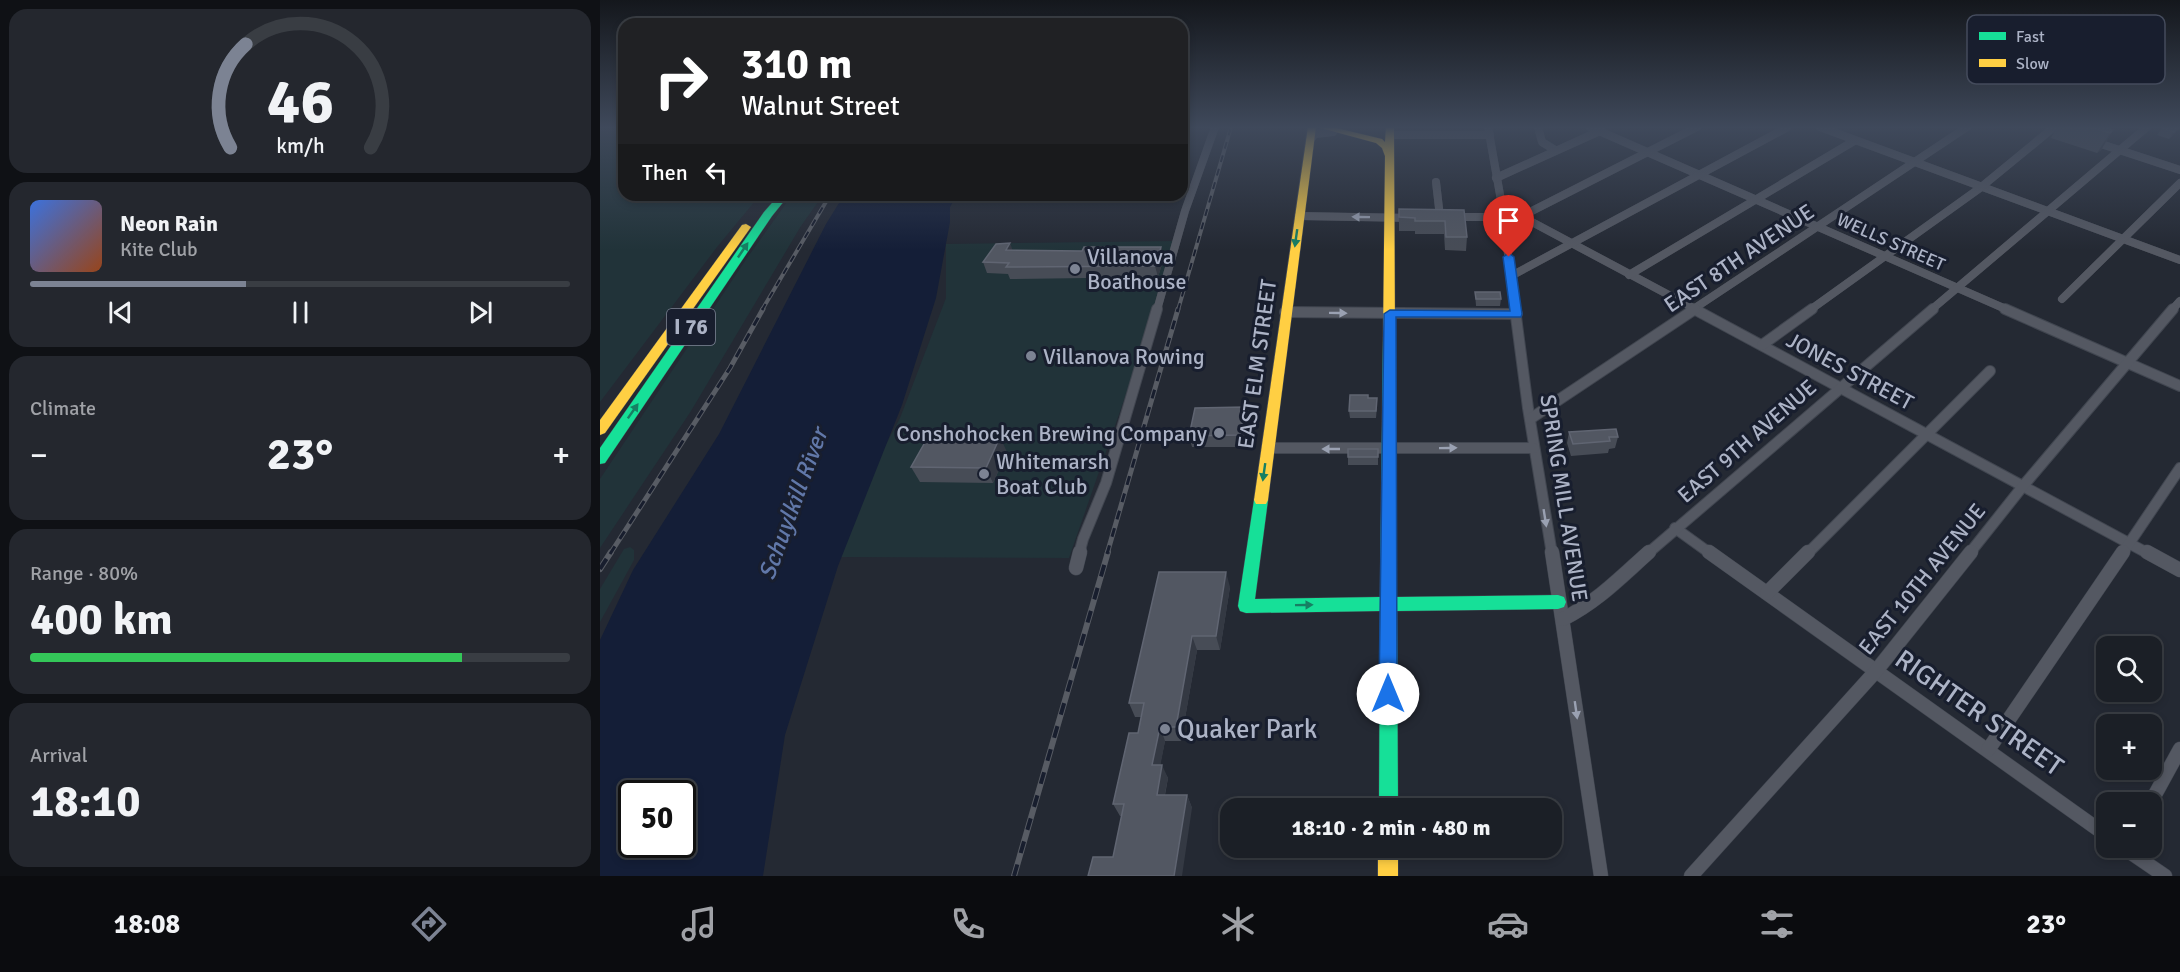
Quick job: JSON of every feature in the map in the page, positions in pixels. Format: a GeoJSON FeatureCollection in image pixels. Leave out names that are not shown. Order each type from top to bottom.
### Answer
{"type":"FeatureCollection","features":[{"type":"Feature","properties":{"kind":"main road","name":"EAST ELM STREET"},"geometry":{"type":"LineString","coordinates":[[1307,168],[1246,606],[1389,603]]}},
{"type":"Feature","properties":{"kind":"main road"},"geometry":{"type":"LineString","coordinates":[[1388,798],[1390,168]]}},
{"type":"Feature","properties":{"kind":"main road","name":"I 76"},"geometry":{"type":"LineString","coordinates":[[600,430],[672,327],[766,201]]}},
{"type":"Feature","properties":{"kind":"main road","name":"I 76"},"geometry":{"type":"LineString","coordinates":[[600,459],[779,201]]}},
{"type":"Feature","properties":{"kind":"main road"},"geometry":{"type":"LineString","coordinates":[[1389,603],[1558,602]]}},
{"type":"Feature","properties":{"kind":"main road"},"geometry":{"type":"LineString","coordinates":[[1388,858],[1388,876]]}},
{"type":"Feature","properties":{"kind":"street"},"geometry":{"type":"LineString","coordinates":[[1076,568],[1083,539],[1106,483],[1185,211],[1200,168]]}},
{"type":"Feature","properties":{"kind":"street","name":"SPRING MILL AVENUE"},"geometry":{"type":"LineString","coordinates":[[1494,168],[1502,206],[1534,448],[1558,602],[1563,619],[1600,876]]}},
{"type":"Feature","properties":{"kind":"street"},"geometry":{"type":"LineString","coordinates":[[1496,178],[1517,168]]}},
{"type":"Feature","properties":{"kind":"street"},"geometry":{"type":"LineString","coordinates":[[1520,217],[1616,168]]}},
{"type":"Feature","properties":{"kind":"street","name":"WELLS STREET"},"geometry":{"type":"LineString","coordinates":[[1682,168],[2180,386]]}},
{"type":"Feature","properties":{"kind":"street"},"geometry":{"type":"LineString","coordinates":[[1511,276],[1715,168]]}},
{"type":"Feature","properties":{"kind":"street"},"geometry":{"type":"LineString","coordinates":[[1629,275],[1807,168]]}},
{"type":"Feature","properties":{"kind":"street","name":"EAST 8TH AVENUE"},"geometry":{"type":"LineString","coordinates":[[1530,419],[1906,168]]}},
{"type":"Feature","properties":{"kind":"street"},"geometry":{"type":"LineString","coordinates":[[1930,168],[2180,260]]}},
{"type":"Feature","properties":{"kind":"street"},"geometry":{"type":"LineString","coordinates":[[1762,345],[2005,168]]}},
{"type":"Feature","properties":{"kind":"street","name":"EAST 9TH AVENUE"},"geometry":{"type":"LineString","coordinates":[[1563,619],[1587,608],[1675,528],[2097,168]]}},
{"type":"Feature","properties":{"kind":"street"},"geometry":{"type":"LineString","coordinates":[[1436,182],[1440,217]]}},
{"type":"Feature","properties":{"kind":"street"},"geometry":{"type":"LineString","coordinates":[[2062,298],[2180,183]]}},
{"type":"Feature","properties":{"kind":"street","name":"JONES STREET"},"geometry":{"type":"LineString","coordinates":[[1502,206],[2180,570]]}},
{"type":"Feature","properties":{"kind":"street"},"geometry":{"type":"LineString","coordinates":[[1299,216],[1420,218]]}},
{"type":"Feature","properties":{"kind":"street"},"geometry":{"type":"LineString","coordinates":[[1430,218],[1503,217]]}},
{"type":"Feature","properties":{"kind":"street","name":"EAST 10TH AVENUE"},"geometry":{"type":"LineString","coordinates":[[1691,876],[1876,671],[2023,486],[2126,362],[2180,302]]}},
{"type":"Feature","properties":{"kind":"street"},"geometry":{"type":"LineString","coordinates":[[1285,312],[1517,314]]}},
{"type":"Feature","properties":{"kind":"street"},"geometry":{"type":"LineString","coordinates":[[1767,593],[1990,371]]}},
{"type":"Feature","properties":{"kind":"street"},"geometry":{"type":"LineString","coordinates":[[1267,448],[1534,448]]}},
{"type":"Feature","properties":{"kind":"street"},"geometry":{"type":"LineString","coordinates":[[1988,750],[2180,468]]}},
{"type":"Feature","properties":{"kind":"street","name":"RIGHTER STREET"},"geometry":{"type":"LineString","coordinates":[[1675,528],[2096,828]]}},
{"type":"Feature","properties":{"kind":"street"},"geometry":{"type":"LineString","coordinates":[[2156,792],[2180,749]]}},
{"type":"Feature","properties":{"kind":"street"},"geometry":{"type":"LineString","coordinates":[[2139,858],[2165,876]]}},
{"type":"Feature","properties":{"kind":"shaded area"},"geometry":{"type":"Polygon","coordinates":[[[600,168],[618,168],[618,201],[755,201],[717,247],[600,402],[600,168]]]}},
{"type":"Feature","properties":{"kind":"shaded area"},"geometry":{"type":"Polygon","coordinates":[[[788,201],[819,201],[801,226],[691,411],[600,548],[600,479],[747,258],[788,201]]]}},
{"type":"Feature","properties":{"kind":"shaded area"},"geometry":{"type":"Polygon","coordinates":[[[1176,241],[1163,288],[1069,558],[841,557],[877,461],[900,418],[946,298],[946,244],[1176,241]]]}},
{"type":"Feature","properties":{"kind":"shaded area"},"geometry":{"type":"Polygon","coordinates":[[[630,547],[634,550],[634,560],[600,622],[600,589],[624,549],[630,547]]]}},
{"type":"Feature","properties":{"kind":"water","name":"Schuylkill River"},"geometry":{"type":"Polygon","coordinates":[[[840,201],[954,201],[950,207],[950,222],[936,298],[902,405],[838,566],[785,735],[763,876],[600,876],[600,640],[633,570],[719,434],[826,224],[840,201]]]}},
{"type":"Feature","properties":{"kind":"building"},"geometry":{"type":"Polygon","coordinates":[[[1399,209],[1464,210],[1467,237],[1446,237],[1445,221],[1415,221],[1415,218],[1399,217],[1399,209]]]}},
{"type":"Feature","properties":{"kind":"building"},"geometry":{"type":"Polygon","coordinates":[[[1010,243],[1006,250],[1082,251],[1084,247],[1161,247],[1155,266],[1006,267],[1009,263],[983,262],[996,244],[1010,243]]]}},
{"type":"Feature","properties":{"kind":"building"},"geometry":{"type":"Polygon","coordinates":[[[1475,292],[1500,292],[1501,299],[1476,299],[1475,292]]]}},
{"type":"Feature","properties":{"kind":"building"},"geometry":{"type":"Polygon","coordinates":[[[1350,395],[1368,395],[1368,398],[1377,398],[1376,411],[1349,411],[1350,395]]]}},
{"type":"Feature","properties":{"kind":"building"},"geometry":{"type":"Polygon","coordinates":[[[1245,407],[1240,435],[1189,436],[1195,408],[1245,407]]]}},
{"type":"Feature","properties":{"kind":"building"},"geometry":{"type":"Polygon","coordinates":[[[1616,429],[1618,437],[1609,437],[1610,441],[1573,444],[1569,432],[1616,429]]]}},
{"type":"Feature","properties":{"kind":"building"},"geometry":{"type":"Polygon","coordinates":[[[928,437],[1000,437],[986,468],[911,467],[928,437]]]}},
{"type":"Feature","properties":{"kind":"building"},"geometry":{"type":"Polygon","coordinates":[[[1348,449],[1378,449],[1378,457],[1348,457],[1348,449]]]}},
{"type":"Feature","properties":{"kind":"building","name":"Quaker Park"},"geometry":{"type":"Polygon","coordinates":[[[1159,572],[1226,572],[1216,636],[1192,636],[1176,727],[1160,727],[1152,765],[1162,765],[1157,795],[1187,795],[1174,876],[1088,876],[1093,857],[1113,857],[1124,804],[1113,804],[1129,733],[1138,733],[1144,703],[1129,703],[1159,572]]]}},
{"type":"Feature","properties":{"kind":"railway"},"geometry":{"type":"LineString","coordinates":[[1178,310],[1219,168]]}},
{"type":"Feature","properties":{"kind":"railway"},"geometry":{"type":"LineString","coordinates":[[762,310],[826,201]]}},
{"type":"Feature","properties":{"kind":"railway"},"geometry":{"type":"LineString","coordinates":[[610,554],[730,368],[763,309]]}},
{"type":"Feature","properties":{"kind":"railway"},"geometry":{"type":"LineString","coordinates":[[1107,554],[1178,309]]}},
{"type":"Feature","properties":{"kind":"railway"},"geometry":{"type":"LineString","coordinates":[[600,569],[611,552]]}},
{"type":"Feature","properties":{"kind":"railway"},"geometry":{"type":"LineString","coordinates":[[1014,876],[1108,552]]}},
{"type":"Feature","properties":{"kind":"traffic: fast"},"geometry":{"type":"LineString","coordinates":[[600,459],[779,201]]}},
{"type":"Feature","properties":{"kind":"traffic: fast"},"geometry":{"type":"LineString","coordinates":[[1388,798],[1389,338]]}},
{"type":"Feature","properties":{"kind":"traffic: fast"},"geometry":{"type":"LineString","coordinates":[[1261,500],[1246,606],[1558,602]]}},
{"type":"Feature","properties":{"kind":"traffic: slow"},"geometry":{"type":"LineString","coordinates":[[1261,500],[1306,168]]}},
{"type":"Feature","properties":{"kind":"traffic: slow"},"geometry":{"type":"LineString","coordinates":[[1389,338],[1390,168]]}},
{"type":"Feature","properties":{"kind":"traffic: slow"},"geometry":{"type":"LineString","coordinates":[[600,430],[746,227]]}},
{"type":"Feature","properties":{"kind":"traffic: slow"},"geometry":{"type":"LineString","coordinates":[[1388,858],[1388,876]]}},
{"type":"Feature","properties":{"kind":"place","name":"Villanova Boathouse"},"geometry":{"type":"Point","coordinates":[1075,269]}},
{"type":"Feature","properties":{"kind":"place","name":"Villanova Rowing"},"geometry":{"type":"Point","coordinates":[1031,356]}},
{"type":"Feature","properties":{"kind":"place","name":"Conshohocken Brewing Company"},"geometry":{"type":"Point","coordinates":[1219,433]}},
{"type":"Feature","properties":{"kind":"place","name":"Whitemarsh Boat Club"},"geometry":{"type":"Point","coordinates":[984,474]}},
{"type":"Feature","properties":{"kind":"place","name":"Quaker Park"},"geometry":{"type":"Point","coordinates":[1165,729]}},
{"type":"Feature","properties":{"kind":"route"},"geometry":{"type":"LineString","coordinates":[[1388,694],[1390,314],[1517,314],[1509,257]]}}]}
